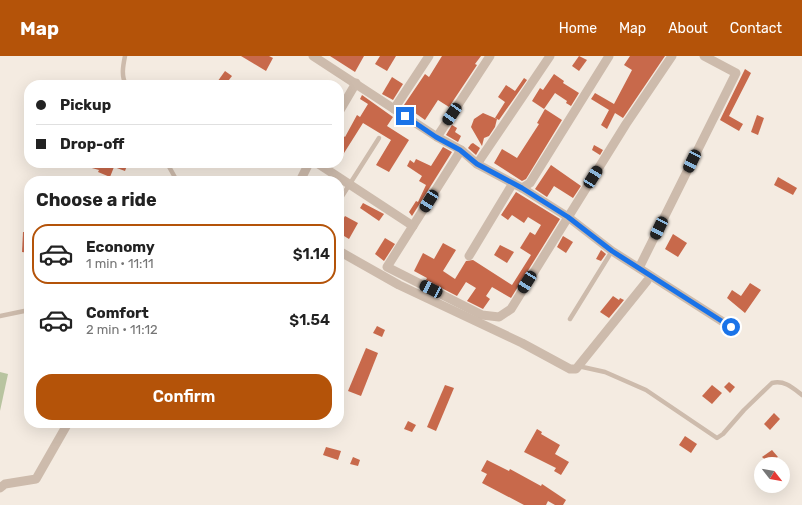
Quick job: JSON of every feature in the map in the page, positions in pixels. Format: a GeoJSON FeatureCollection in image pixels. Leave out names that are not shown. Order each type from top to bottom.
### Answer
{"type":"FeatureCollection","features":[{"type":"Feature","properties":{"kind":"street"},"geometry":{"type":"LineString","coordinates":[[313,56],[436,137],[460,150],[477,164],[522,188],[568,217],[612,251],[731,327]]}},
{"type":"Feature","properties":{"kind":"street"},"geometry":{"type":"LineString","coordinates":[[394,109],[429,56]]}},
{"type":"Feature","properties":{"kind":"street"},"geometry":{"type":"LineString","coordinates":[[436,137],[490,56]]}},
{"type":"Feature","properties":{"kind":"street"},"geometry":{"type":"LineString","coordinates":[[477,164],[550,56]]}},
{"type":"Feature","properties":{"kind":"street"},"geometry":{"type":"LineString","coordinates":[[522,188],[530,183],[609,56]]}},
{"type":"Feature","properties":{"kind":"street"},"geometry":{"type":"LineString","coordinates":[[460,150],[387,266],[482,315],[499,317],[511,308],[626,124],[672,56]]}},
{"type":"Feature","properties":{"kind":"street"},"geometry":{"type":"LineString","coordinates":[[639,268],[736,73],[704,56]]}},
{"type":"Feature","properties":{"kind":"street"},"geometry":{"type":"LineString","coordinates":[[344,103],[356,83]]}},
{"type":"Feature","properties":{"kind":"street"},"geometry":{"type":"LineString","coordinates":[[325,168],[337,176]]}},
{"type":"Feature","properties":{"kind":"street"},"geometry":{"type":"LineString","coordinates":[[344,181],[413,226]]}},
{"type":"Feature","properties":{"kind":"street"},"geometry":{"type":"LineString","coordinates":[[469,256],[513,183]]}},
{"type":"Feature","properties":{"kind":"street"},"geometry":{"type":"LineString","coordinates":[[344,254],[399,285],[522,343],[570,369],[576,369],[647,281]]}},
{"type":"Feature","properties":{"kind":"street"},"geometry":{"type":"LineString","coordinates":[[0,488],[6,484],[36,479],[65,428]]}},
{"type":"Feature","properties":{"kind":"lane"},"geometry":{"type":"LineString","coordinates":[[124,80],[123,70],[125,56]]}},
{"type":"Feature","properties":{"kind":"lane"},"geometry":{"type":"LineString","coordinates":[[344,192],[379,138]]}},
{"type":"Feature","properties":{"kind":"lane"},"geometry":{"type":"LineString","coordinates":[[570,319],[612,251]]}},
{"type":"Feature","properties":{"kind":"lane"},"geometry":{"type":"LineString","coordinates":[[0,316],[24,311]]}},
{"type":"Feature","properties":{"kind":"lane"},"geometry":{"type":"LineString","coordinates":[[578,366],[605,372],[646,390],[716,438],[723,434],[744,410],[772,383],[778,381],[788,384],[802,395]]}},
{"type":"Feature","properties":{"kind":"green space"},"geometry":{"type":"Polygon","coordinates":[[[0,372],[8,374],[0,411],[0,372]]]}},
{"type":"Feature","properties":{"kind":"building"},"geometry":{"type":"Polygon","coordinates":[[[241,56],[269,56],[273,58],[266,71],[241,56]]]}},
{"type":"Feature","properties":{"kind":"building"},"geometry":{"type":"Polygon","coordinates":[[[330,56],[364,56],[355,72],[330,56]]]}},
{"type":"Feature","properties":{"kind":"building"},"geometry":{"type":"Polygon","coordinates":[[[380,56],[396,56],[387,71],[375,64],[380,56]]]}},
{"type":"Feature","properties":{"kind":"building"},"geometry":{"type":"Polygon","coordinates":[[[442,56],[481,56],[475,64],[477,65],[449,107],[438,100],[425,120],[404,105],[425,74],[429,77],[442,56]]]}},
{"type":"Feature","properties":{"kind":"building"},"geometry":{"type":"Polygon","coordinates":[[[579,56],[587,60],[579,71],[572,66],[579,56]]]}},
{"type":"Feature","properties":{"kind":"building"},"geometry":{"type":"Polygon","coordinates":[[[630,56],[665,56],[623,118],[615,113],[607,129],[601,125],[609,110],[591,99],[595,93],[614,104],[632,70],[624,65],[630,56]]]}},
{"type":"Feature","properties":{"kind":"building"},"geometry":{"type":"Polygon","coordinates":[[[745,69],[751,73],[729,116],[743,124],[739,131],[720,120],[745,69]]]}},
{"type":"Feature","properties":{"kind":"building"},"geometry":{"type":"Polygon","coordinates":[[[225,71],[232,76],[229,80],[219,80],[225,71]]]}},
{"type":"Feature","properties":{"kind":"building"},"geometry":{"type":"Polygon","coordinates":[[[554,74],[564,81],[563,83],[579,93],[571,106],[566,103],[567,101],[555,93],[544,109],[532,101],[540,88],[543,90],[554,74]]]}},
{"type":"Feature","properties":{"kind":"building"},"geometry":{"type":"Polygon","coordinates":[[[392,77],[403,84],[393,100],[382,94],[392,77]]]}},
{"type":"Feature","properties":{"kind":"building"},"geometry":{"type":"Polygon","coordinates":[[[524,78],[527,80],[499,120],[495,118],[505,102],[498,97],[506,85],[515,91],[524,78]]]}},
{"type":"Feature","properties":{"kind":"building"},"geometry":{"type":"Polygon","coordinates":[[[362,95],[393,117],[387,126],[409,140],[389,172],[376,165],[391,140],[363,123],[344,153],[344,136],[345,137],[357,115],[360,117],[368,104],[360,99],[362,95]]]}},
{"type":"Feature","properties":{"kind":"building"},"geometry":{"type":"Polygon","coordinates":[[[545,109],[562,120],[526,179],[522,181],[494,163],[502,149],[517,158],[539,124],[537,123],[545,109]]]}},
{"type":"Feature","properties":{"kind":"building"},"geometry":{"type":"Polygon","coordinates":[[[483,113],[497,119],[495,127],[489,136],[484,138],[482,146],[471,127],[474,119],[483,113]]]}},
{"type":"Feature","properties":{"kind":"building"},"geometry":{"type":"Polygon","coordinates":[[[757,115],[764,118],[758,135],[751,132],[757,115]]]}},
{"type":"Feature","properties":{"kind":"building"},"geometry":{"type":"Polygon","coordinates":[[[452,125],[457,128],[455,132],[461,136],[458,142],[446,135],[452,125]]]}},
{"type":"Feature","properties":{"kind":"building"},"geometry":{"type":"Polygon","coordinates":[[[473,143],[480,148],[476,155],[468,148],[473,143]]]}},
{"type":"Feature","properties":{"kind":"building"},"geometry":{"type":"Polygon","coordinates":[[[594,145],[603,150],[600,155],[592,150],[594,145]]]}},
{"type":"Feature","properties":{"kind":"building"},"geometry":{"type":"Polygon","coordinates":[[[443,147],[452,152],[412,216],[409,212],[416,201],[418,202],[426,185],[419,181],[422,176],[407,166],[410,160],[414,163],[416,159],[431,166],[443,147]]]}},
{"type":"Feature","properties":{"kind":"building"},"geometry":{"type":"Polygon","coordinates":[[[551,165],[581,186],[573,198],[554,186],[547,197],[535,189],[551,165]]]}},
{"type":"Feature","properties":{"kind":"building"},"geometry":{"type":"Polygon","coordinates":[[[92,168],[114,168],[110,176],[98,172],[99,170],[92,168]]]}},
{"type":"Feature","properties":{"kind":"building"},"geometry":{"type":"Polygon","coordinates":[[[117,168],[126,168],[125,171],[117,168]]]}},
{"type":"Feature","properties":{"kind":"building"},"geometry":{"type":"Polygon","coordinates":[[[778,177],[797,188],[793,195],[774,185],[778,177]]]}},
{"type":"Feature","properties":{"kind":"building"},"geometry":{"type":"Polygon","coordinates":[[[516,192],[560,219],[511,298],[492,287],[486,296],[490,299],[483,309],[467,301],[476,288],[466,282],[457,296],[426,280],[427,278],[414,271],[423,253],[434,259],[443,243],[456,250],[443,271],[455,279],[466,261],[473,260],[512,285],[531,255],[520,248],[530,232],[535,235],[541,225],[528,217],[524,223],[512,215],[508,220],[501,215],[516,192]]]}},
{"type":"Feature","properties":{"kind":"building"},"geometry":{"type":"Polygon","coordinates":[[[363,203],[384,214],[379,221],[360,208],[363,203]]]}},
{"type":"Feature","properties":{"kind":"building"},"geometry":{"type":"Polygon","coordinates":[[[345,216],[358,223],[349,239],[344,236],[345,216]]]}},
{"type":"Feature","properties":{"kind":"building"},"geometry":{"type":"Polygon","coordinates":[[[23,232],[24,232],[24,252],[22,252],[23,232]]]}},
{"type":"Feature","properties":{"kind":"building"},"geometry":{"type":"Polygon","coordinates":[[[673,234],[687,243],[678,257],[665,249],[673,234]]]}},
{"type":"Feature","properties":{"kind":"building"},"geometry":{"type":"Polygon","coordinates":[[[563,236],[573,242],[566,253],[557,247],[563,236]]]}},
{"type":"Feature","properties":{"kind":"building"},"geometry":{"type":"Polygon","coordinates":[[[385,238],[395,244],[384,261],[375,254],[385,238]]]}},
{"type":"Feature","properties":{"kind":"building"},"geometry":{"type":"Polygon","coordinates":[[[500,245],[514,252],[507,263],[494,255],[500,245]]]}},
{"type":"Feature","properties":{"kind":"building"},"geometry":{"type":"Polygon","coordinates":[[[601,250],[606,254],[601,261],[596,259],[601,250]]]}},
{"type":"Feature","properties":{"kind":"building"},"geometry":{"type":"Polygon","coordinates":[[[750,283],[761,290],[745,313],[727,298],[732,290],[741,296],[750,283]]]}},
{"type":"Feature","properties":{"kind":"building"},"geometry":{"type":"Polygon","coordinates":[[[613,296],[619,300],[620,298],[624,300],[609,318],[600,312],[613,296]]]}},
{"type":"Feature","properties":{"kind":"building"},"geometry":{"type":"Polygon","coordinates":[[[377,326],[385,330],[382,337],[373,333],[377,326]]]}},
{"type":"Feature","properties":{"kind":"building"},"geometry":{"type":"Polygon","coordinates":[[[366,348],[378,353],[361,396],[348,391],[366,348]]]}},
{"type":"Feature","properties":{"kind":"building"},"geometry":{"type":"Polygon","coordinates":[[[729,382],[735,387],[730,393],[724,387],[729,382]]]}},
{"type":"Feature","properties":{"kind":"building"},"geometry":{"type":"Polygon","coordinates":[[[445,385],[454,388],[436,431],[427,427],[445,385]]]}},
{"type":"Feature","properties":{"kind":"building"},"geometry":{"type":"Polygon","coordinates":[[[712,385],[722,393],[712,404],[702,396],[712,385]]]}},
{"type":"Feature","properties":{"kind":"building"},"geometry":{"type":"Polygon","coordinates":[[[774,413],[780,419],[770,430],[764,424],[774,413]]]}},
{"type":"Feature","properties":{"kind":"building"},"geometry":{"type":"Polygon","coordinates":[[[408,421],[416,425],[412,432],[404,429],[408,421]]]}},
{"type":"Feature","properties":{"kind":"building"},"geometry":{"type":"Polygon","coordinates":[[[537,429],[542,432],[541,434],[560,445],[555,454],[569,462],[561,475],[554,471],[556,468],[524,452],[537,429]]]}},
{"type":"Feature","properties":{"kind":"building"},"geometry":{"type":"Polygon","coordinates":[[[685,436],[697,444],[691,453],[679,445],[685,436]]]}},
{"type":"Feature","properties":{"kind":"building"},"geometry":{"type":"Polygon","coordinates":[[[326,447],[341,451],[338,460],[323,455],[326,447]]]}},
{"type":"Feature","properties":{"kind":"building"},"geometry":{"type":"Polygon","coordinates":[[[772,450],[778,457],[762,457],[772,450]]]}},
{"type":"Feature","properties":{"kind":"building"},"geometry":{"type":"Polygon","coordinates":[[[353,457],[360,460],[358,466],[350,464],[353,457]]]}},
{"type":"Feature","properties":{"kind":"building"},"geometry":{"type":"Polygon","coordinates":[[[487,460],[509,471],[510,469],[541,486],[542,484],[566,500],[563,505],[555,505],[548,501],[546,505],[524,505],[482,483],[487,474],[481,471],[487,460]]]}},
{"type":"Feature","properties":{"kind":"route"},"geometry":{"type":"LineString","coordinates":[[405,116],[436,137],[460,150],[477,164],[522,188],[568,217],[612,251],[731,327]]}}]}
